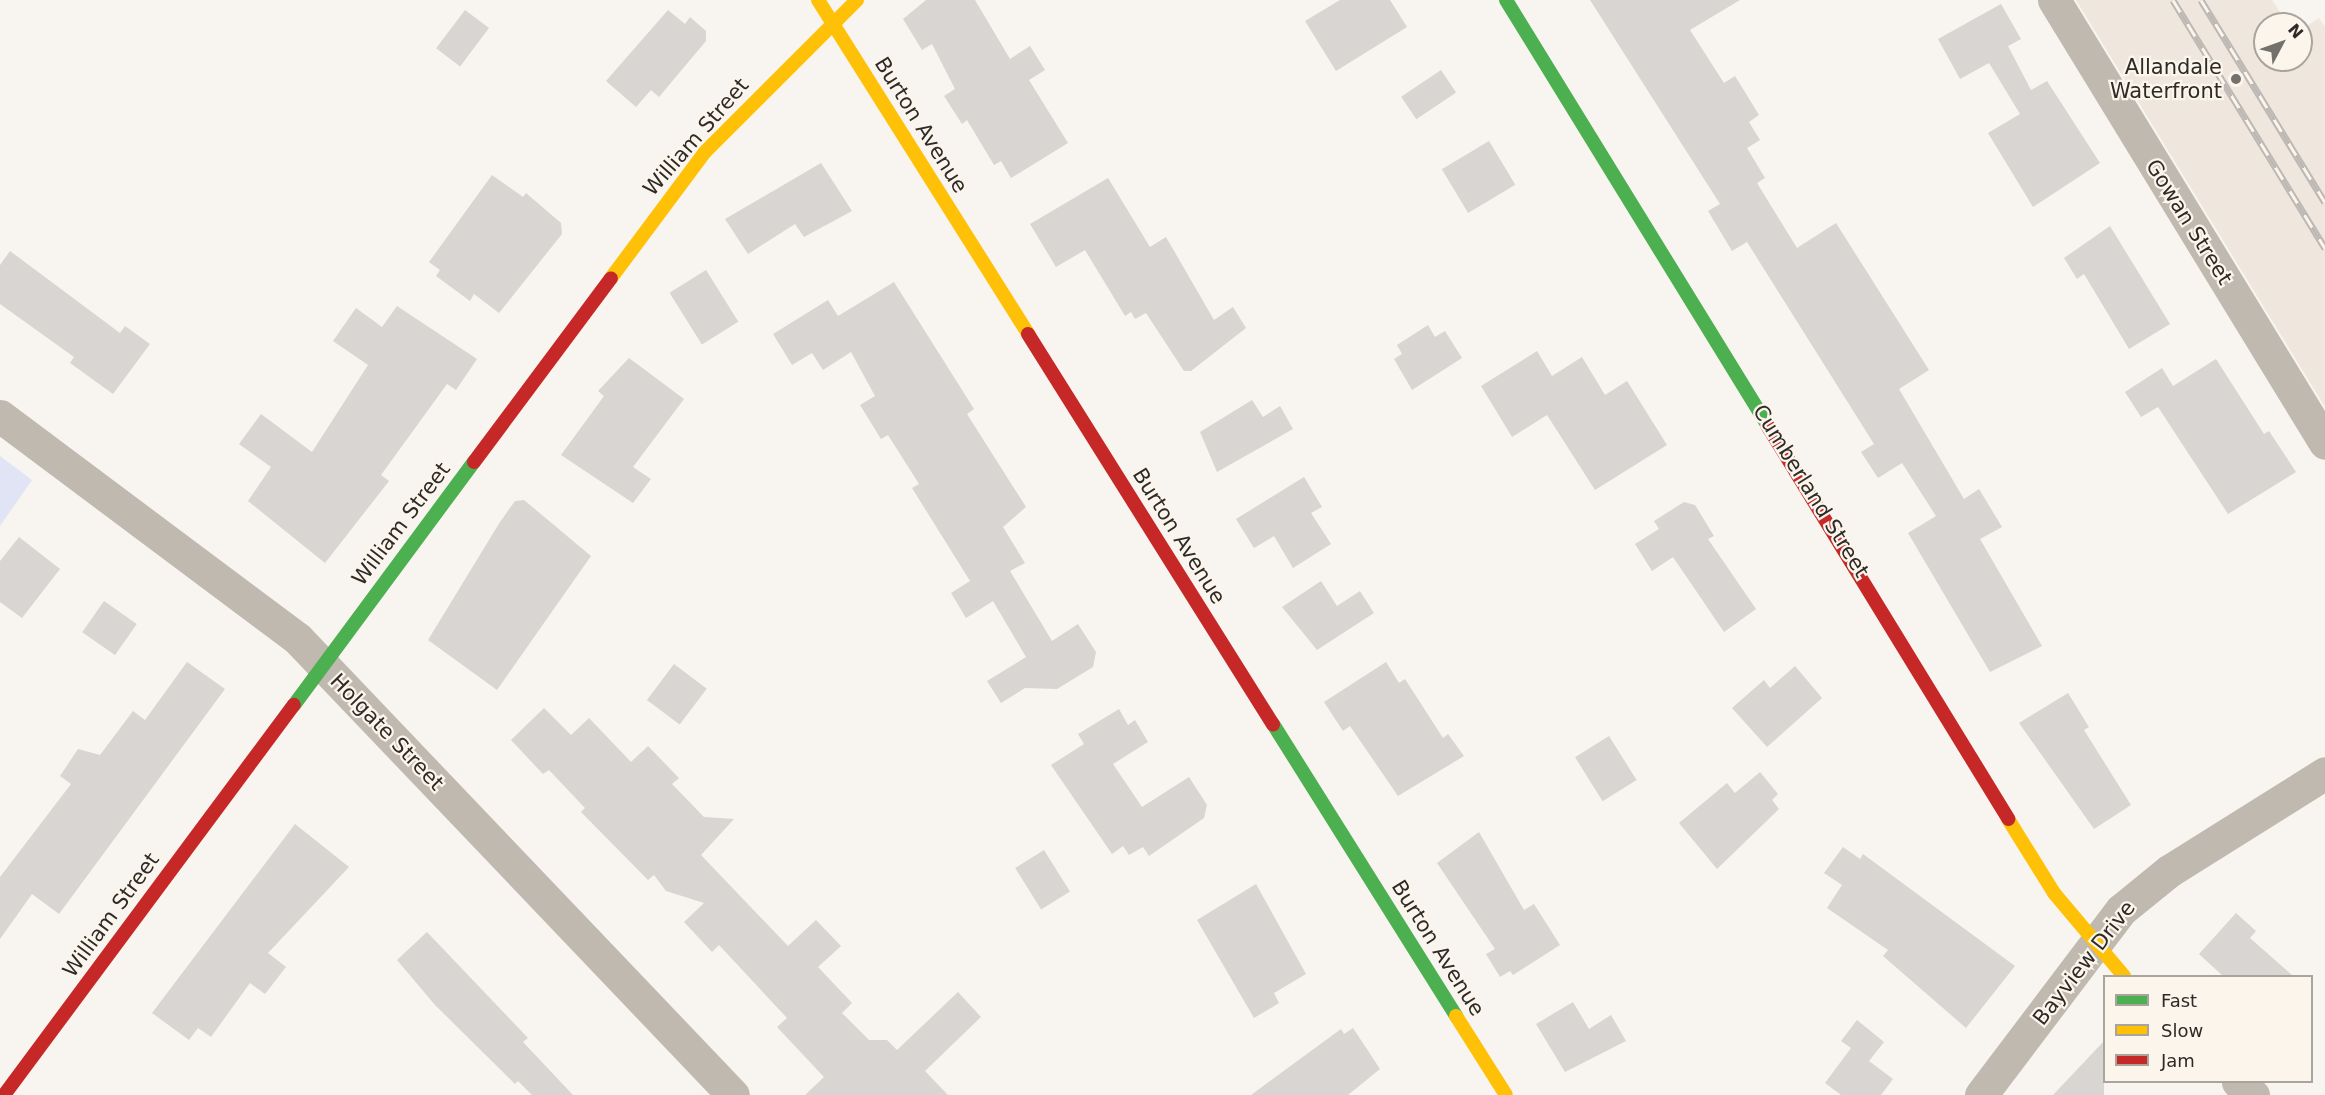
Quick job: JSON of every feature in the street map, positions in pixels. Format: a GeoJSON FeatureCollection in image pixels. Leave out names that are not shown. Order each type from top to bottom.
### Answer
{"type":"FeatureCollection","features":[{"type":"Feature","properties":{"kind":"street","name":"Burton Avenue"},"geometry":{"type":"LineString","coordinates":[[818,0],[1506,1095]]}},
{"type":"Feature","properties":{"kind":"street","name":"William Street"},"geometry":{"type":"LineString","coordinates":[[4,1095],[322,664],[705,152],[856,0]]}},
{"type":"Feature","properties":{"kind":"street","name":"Cumberland Street"},"geometry":{"type":"LineString","coordinates":[[1506,0],[2054,893],[2123,975]]}},
{"type":"Feature","properties":{"kind":"street","name":"Gowan Street"},"geometry":{"type":"LineString","coordinates":[[2054,0],[2325,444]]}},
{"type":"Feature","properties":{"kind":"street","name":"Holgate Street"},"geometry":{"type":"LineString","coordinates":[[0,416],[298,639],[733,1095]]}},
{"type":"Feature","properties":{"kind":"street","name":"Bayview Drive"},"geometry":{"type":"LineString","coordinates":[[1981,1095],[2121,909],[2147,887],[2325,773]]}},
{"type":"Feature","properties":{"kind":"street"},"geometry":{"type":"LineString","coordinates":[[2239,1083],[2253,1095]]}},
{"type":"Feature","properties":{"kind":"shaded area"},"geometry":{"type":"Polygon","coordinates":[[[2076,0],[2272,0],[2280,12],[2253,12],[2253,72],[2313,72],[2313,22],[2319,18],[2325,27],[2325,407],[2076,0]]]}},
{"type":"Feature","properties":{"kind":"shaded area"},"geometry":{"type":"Polygon","coordinates":[[[0,456],[32,480],[0,526],[0,456]]]}},
{"type":"Feature","properties":{"kind":"building"},"geometry":{"type":"Polygon","coordinates":[[[926,0],[975,0],[1010,59],[1030,46],[1045,70],[1029,80],[1068,143],[1011,178],[1001,161],[994,165],[967,120],[962,124],[944,96],[955,89],[932,44],[922,50],[903,19],[926,0]]]}},
{"type":"Feature","properties":{"kind":"building"},"geometry":{"type":"Polygon","coordinates":[[[1340,0],[1390,0],[1407,27],[1336,71],[1305,21],[1340,0]]]}},
{"type":"Feature","properties":{"kind":"building"},"geometry":{"type":"Polygon","coordinates":[[[1590,0],[1740,0],[1690,30],[1724,83],[1735,76],[1759,115],[1749,122],[1760,140],[1747,148],[1765,178],[1757,183],[1797,248],[1836,223],[1929,370],[1899,389],[1964,499],[1979,489],[2002,527],[1980,539],[2042,646],[1990,672],[1908,533],[1936,516],[1902,463],[1878,478],[1861,452],[1874,444],[1747,242],[1732,251],[1708,211],[1720,204],[1590,0]]]}},
{"type":"Feature","properties":{"kind":"building"},"geometry":{"type":"Polygon","coordinates":[[[2001,4],[2021,39],[2008,46],[2031,90],[2047,81],[2100,163],[2033,207],[1988,133],[2020,114],[1989,63],[1960,79],[1938,39],[2001,4]]]}},
{"type":"Feature","properties":{"kind":"building"},"geometry":{"type":"Polygon","coordinates":[[[465,10],[489,28],[460,66],[436,48],[465,10]]]}},
{"type":"Feature","properties":{"kind":"building"},"geometry":{"type":"Polygon","coordinates":[[[668,10],[685,24],[690,17],[706,31],[706,41],[659,97],[651,90],[636,107],[606,81],[668,10]]]}},
{"type":"Feature","properties":{"kind":"building"},"geometry":{"type":"Polygon","coordinates":[[[1441,70],[1456,92],[1416,119],[1401,97],[1441,70]]]}},
{"type":"Feature","properties":{"kind":"building"},"geometry":{"type":"Polygon","coordinates":[[[1489,141],[1515,185],[1468,213],[1442,169],[1489,141]]]}},
{"type":"Feature","properties":{"kind":"building"},"geometry":{"type":"Polygon","coordinates":[[[821,163],[852,211],[804,237],[795,224],[748,254],[725,219],[821,163]]]}},
{"type":"Feature","properties":{"kind":"building"},"geometry":{"type":"Polygon","coordinates":[[[492,175],[523,197],[526,193],[561,223],[562,234],[499,313],[474,294],[470,301],[436,276],[440,270],[429,262],[492,175]]]}},
{"type":"Feature","properties":{"kind":"building"},"geometry":{"type":"Polygon","coordinates":[[[1108,178],[1150,247],[1166,237],[1214,320],[1233,307],[1246,328],[1191,371],[1184,371],[1146,313],[1135,319],[1131,312],[1125,316],[1085,250],[1056,267],[1030,224],[1108,178]]]}},
{"type":"Feature","properties":{"kind":"building"},"geometry":{"type":"Polygon","coordinates":[[[2110,226],[2170,324],[2129,349],[2084,274],[2077,279],[2064,258],[2110,226]]]}},
{"type":"Feature","properties":{"kind":"building"},"geometry":{"type":"Polygon","coordinates":[[[10,251],[120,333],[125,326],[150,344],[113,394],[70,363],[74,357],[0,304],[0,265],[10,251]]]}},
{"type":"Feature","properties":{"kind":"building"},"geometry":{"type":"Polygon","coordinates":[[[706,270],[738,322],[702,345],[670,293],[706,270]]]}},
{"type":"Feature","properties":{"kind":"building"},"geometry":{"type":"Polygon","coordinates":[[[894,282],[974,409],[967,414],[1026,507],[1003,527],[1025,563],[1010,571],[1052,641],[1078,624],[1096,652],[1093,667],[1057,689],[1025,688],[1001,703],[987,681],[1026,657],[993,601],[966,618],[951,593],[970,581],[912,488],[919,484],[888,435],[881,439],[860,405],[875,396],[851,352],[823,370],[812,353],[792,365],[773,334],[828,300],[838,316],[894,282]]]}},
{"type":"Feature","properties":{"kind":"building"},"geometry":{"type":"Polygon","coordinates":[[[397,306],[477,359],[456,390],[447,384],[381,475],[389,481],[325,563],[248,501],[271,467],[239,444],[261,414],[312,452],[368,365],[333,341],[356,308],[382,327],[397,306]]]}},
{"type":"Feature","properties":{"kind":"building"},"geometry":{"type":"Polygon","coordinates":[[[1428,325],[1435,337],[1445,331],[1462,358],[1412,390],[1394,359],[1402,354],[1397,345],[1428,325]]]}},
{"type":"Feature","properties":{"kind":"building"},"geometry":{"type":"Polygon","coordinates":[[[1537,351],[1552,376],[1582,357],[1605,395],[1627,381],[1667,445],[1595,490],[1547,415],[1512,437],[1481,386],[1537,351]]]}},
{"type":"Feature","properties":{"kind":"building"},"geometry":{"type":"Polygon","coordinates":[[[629,358],[684,399],[633,467],[651,479],[633,503],[561,455],[604,396],[598,391],[629,358]]]}},
{"type":"Feature","properties":{"kind":"building"},"geometry":{"type":"Polygon","coordinates":[[[2216,359],[2264,434],[2269,431],[2296,472],[2228,514],[2158,407],[2141,417],[2125,392],[2162,368],[2173,386],[2216,359]]]}},
{"type":"Feature","properties":{"kind":"building"},"geometry":{"type":"Polygon","coordinates":[[[1252,400],[1263,417],[1280,406],[1293,429],[1217,472],[1200,432],[1252,400]]]}},
{"type":"Feature","properties":{"kind":"building"},"geometry":{"type":"Polygon","coordinates":[[[1304,477],[1322,507],[1311,513],[1331,544],[1293,568],[1274,536],[1254,548],[1236,519],[1304,477]]]}},
{"type":"Feature","properties":{"kind":"building"},"geometry":{"type":"Polygon","coordinates":[[[524,500],[591,556],[497,690],[428,640],[500,522],[515,501],[524,500]]]}},
{"type":"Feature","properties":{"kind":"building"},"geometry":{"type":"Polygon","coordinates":[[[1684,502],[1695,505],[1714,536],[1708,539],[1756,609],[1724,632],[1673,557],[1652,571],[1635,544],[1659,529],[1654,521],[1684,502]]]}},
{"type":"Feature","properties":{"kind":"building"},"geometry":{"type":"Polygon","coordinates":[[[19,537],[60,569],[22,618],[0,602],[0,561],[19,537]]]}},
{"type":"Feature","properties":{"kind":"building"},"geometry":{"type":"Polygon","coordinates":[[[1321,581],[1337,606],[1360,591],[1374,613],[1317,650],[1282,607],[1321,581]]]}},
{"type":"Feature","properties":{"kind":"building"},"geometry":{"type":"Polygon","coordinates":[[[104,601],[137,624],[115,655],[82,632],[104,601]]]}},
{"type":"Feature","properties":{"kind":"building"},"geometry":{"type":"Polygon","coordinates":[[[187,662],[225,689],[59,914],[32,894],[0,939],[0,877],[71,784],[60,776],[78,749],[100,755],[133,711],[145,720],[187,662]]]}},
{"type":"Feature","properties":{"kind":"building"},"geometry":{"type":"Polygon","coordinates":[[[1386,662],[1399,683],[1405,679],[1443,738],[1448,734],[1464,756],[1398,796],[1350,726],[1343,731],[1324,702],[1386,662]]]}},
{"type":"Feature","properties":{"kind":"building"},"geometry":{"type":"Polygon","coordinates":[[[674,664],[707,689],[680,725],[647,700],[674,664]]]}},
{"type":"Feature","properties":{"kind":"building"},"geometry":{"type":"Polygon","coordinates":[[[1795,666],[1822,698],[1767,747],[1732,708],[1764,680],[1770,688],[1795,666]]]}},
{"type":"Feature","properties":{"kind":"building"},"geometry":{"type":"Polygon","coordinates":[[[2068,693],[2089,727],[2084,730],[2131,805],[2094,829],[2019,723],[2068,693]]]}},
{"type":"Feature","properties":{"kind":"building"},"geometry":{"type":"Polygon","coordinates":[[[544,708],[571,735],[589,718],[631,762],[648,746],[679,778],[672,784],[704,817],[734,819],[701,855],[788,946],[816,920],[841,946],[818,967],[852,1003],[842,1013],[869,1040],[887,1040],[897,1050],[958,992],[981,1017],[925,1071],[948,1095],[805,1095],[824,1077],[777,1027],[787,1018],[719,945],[712,952],[684,922],[704,903],[666,891],[654,875],[648,880],[581,812],[585,808],[549,770],[543,774],[511,740],[544,708]]]}},
{"type":"Feature","properties":{"kind":"building"},"geometry":{"type":"Polygon","coordinates":[[[1119,709],[1128,725],[1135,720],[1148,742],[1113,764],[1142,807],[1189,777],[1207,805],[1204,818],[1149,856],[1143,847],[1129,855],[1123,846],[1112,854],[1051,765],[1084,744],[1078,734],[1119,709]]]}},
{"type":"Feature","properties":{"kind":"building"},"geometry":{"type":"Polygon","coordinates":[[[1609,736],[1637,780],[1603,801],[1575,757],[1609,736]]]}},
{"type":"Feature","properties":{"kind":"building"},"geometry":{"type":"Polygon","coordinates":[[[1760,772],[1778,794],[1772,800],[1779,809],[1717,869],[1679,823],[1727,783],[1735,793],[1760,772]]]}},
{"type":"Feature","properties":{"kind":"building"},"geometry":{"type":"Polygon","coordinates":[[[295,824],[349,867],[268,953],[286,967],[265,994],[250,983],[211,1037],[198,1028],[189,1040],[152,1013],[295,824]]]}},
{"type":"Feature","properties":{"kind":"building"},"geometry":{"type":"Polygon","coordinates":[[[1479,832],[1524,910],[1534,904],[1560,945],[1513,975],[1510,971],[1500,977],[1486,954],[1495,949],[1437,863],[1479,832]]]}},
{"type":"Feature","properties":{"kind":"building"},"geometry":{"type":"Polygon","coordinates":[[[1843,847],[1860,859],[1863,854],[2015,966],[1966,1028],[1883,956],[1888,950],[1827,908],[1842,885],[1824,873],[1843,847]]]}},
{"type":"Feature","properties":{"kind":"building"},"geometry":{"type":"Polygon","coordinates":[[[1044,850],[1070,892],[1041,910],[1015,868],[1044,850]]]}},
{"type":"Feature","properties":{"kind":"building"},"geometry":{"type":"Polygon","coordinates":[[[1256,884],[1306,974],[1274,993],[1279,1003],[1254,1018],[1197,920],[1256,884]]]}},
{"type":"Feature","properties":{"kind":"building"},"geometry":{"type":"Polygon","coordinates":[[[2236,913],[2256,931],[2250,938],[2292,975],[2222,975],[2199,954],[2236,913]]]}},
{"type":"Feature","properties":{"kind":"building"},"geometry":{"type":"Polygon","coordinates":[[[427,932],[528,1038],[523,1042],[573,1095],[532,1095],[518,1081],[515,1084],[435,1005],[397,960],[427,932]]]}},
{"type":"Feature","properties":{"kind":"building"},"geometry":{"type":"Polygon","coordinates":[[[1573,1002],[1589,1029],[1611,1015],[1626,1041],[1565,1072],[1536,1024],[1573,1002]]]}},
{"type":"Feature","properties":{"kind":"building"},"geometry":{"type":"Polygon","coordinates":[[[1857,1020],[1884,1042],[1869,1061],[1893,1079],[1881,1095],[1841,1095],[1825,1083],[1851,1048],[1841,1041],[1857,1020]]]}},
{"type":"Feature","properties":{"kind":"building"},"geometry":{"type":"Polygon","coordinates":[[[1353,1028],[1380,1069],[1348,1095],[1251,1095],[1341,1029],[1344,1034],[1353,1028]]]}},
{"type":"Feature","properties":{"kind":"building"},"geometry":{"type":"Polygon","coordinates":[[[2103,1042],[2104,1095],[2053,1095],[2103,1042]]]}},
{"type":"Feature","properties":{"kind":"railway"},"geometry":{"type":"LineString","coordinates":[[2173,0],[2325,248]]}},
{"type":"Feature","properties":{"kind":"railway"},"geometry":{"type":"LineString","coordinates":[[2201,0],[2325,202]]}},
{"type":"Feature","properties":{"kind":"traffic: fast"},"geometry":{"type":"LineString","coordinates":[[1506,0],[1767,425]]}},
{"type":"Feature","properties":{"kind":"traffic: fast"},"geometry":{"type":"LineString","coordinates":[[294,705],[474,462]]}},
{"type":"Feature","properties":{"kind":"traffic: fast"},"geometry":{"type":"LineString","coordinates":[[1273,724],[1456,1016]]}},
{"type":"Feature","properties":{"kind":"traffic: slow"},"geometry":{"type":"LineString","coordinates":[[818,0],[1028,334]]}},
{"type":"Feature","properties":{"kind":"traffic: slow"},"geometry":{"type":"LineString","coordinates":[[611,278],[705,152],[857,0]]}},
{"type":"Feature","properties":{"kind":"traffic: slow"},"geometry":{"type":"LineString","coordinates":[[2008,819],[2054,893],[2123,975]]}},
{"type":"Feature","properties":{"kind":"traffic: slow"},"geometry":{"type":"LineString","coordinates":[[1456,1016],[1506,1095]]}},
{"type":"Feature","properties":{"kind":"traffic: jam"},"geometry":{"type":"LineString","coordinates":[[474,462],[611,278]]}},
{"type":"Feature","properties":{"kind":"traffic: jam"},"geometry":{"type":"LineString","coordinates":[[1028,334],[1273,724]]}},
{"type":"Feature","properties":{"kind":"traffic: jam"},"geometry":{"type":"LineString","coordinates":[[1767,425],[2008,819]]}},
{"type":"Feature","properties":{"kind":"traffic: jam"},"geometry":{"type":"LineString","coordinates":[[4,1095],[294,705]]}},
{"type":"Feature","properties":{"kind":"place","name":"Allandale Waterfront"},"geometry":{"type":"Point","coordinates":[2236,79]}}]}
